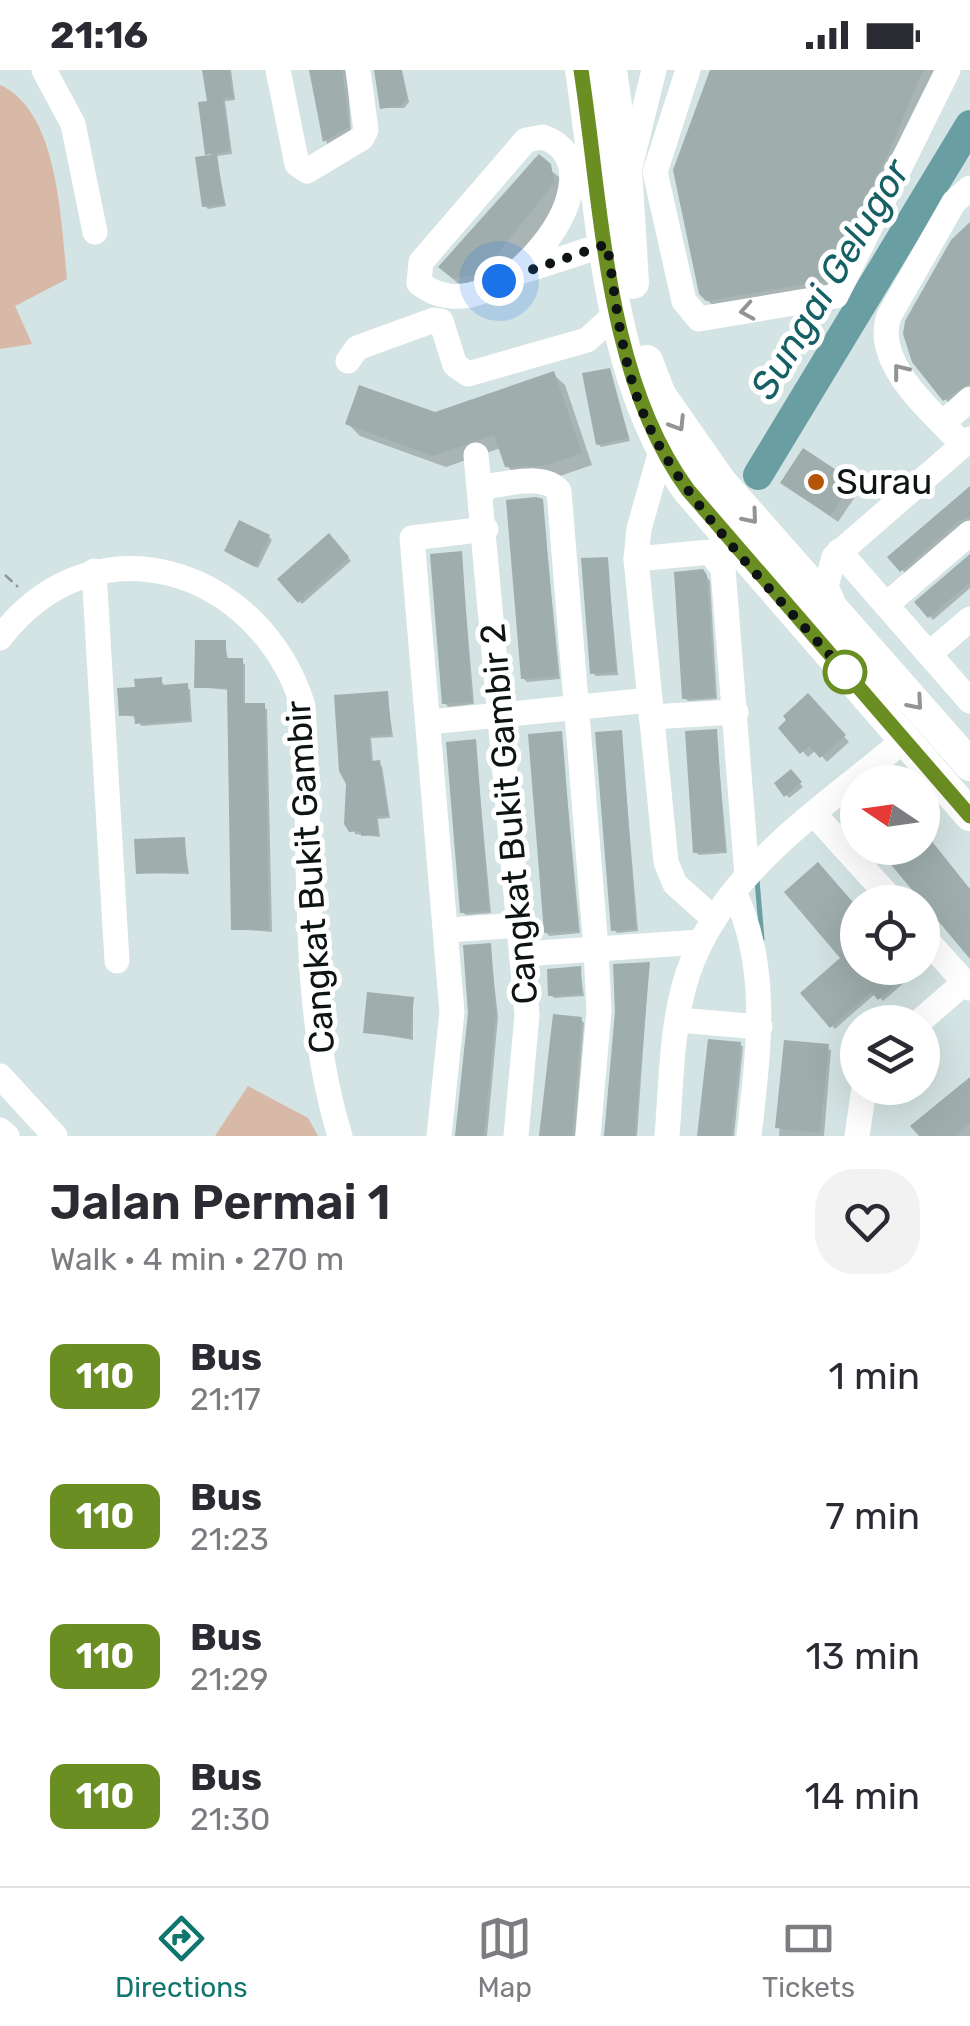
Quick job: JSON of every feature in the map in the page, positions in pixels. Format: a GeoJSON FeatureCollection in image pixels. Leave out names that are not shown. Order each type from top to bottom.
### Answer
{"type":"FeatureCollection","features":[{"type":"Feature","properties":{"kind":"main road"},"geometry":{"type":"LineString","coordinates":[[581,70],[624,350],[643,414],[661,451],[688,490],[970,816]]}},
{"type":"Feature","properties":{"kind":"main road"},"geometry":{"type":"LineString","coordinates":[[612,70],[627,183],[630,266],[647,359],[660,395],[684,434],[782,554],[836,610],[970,766]]}},
{"type":"Feature","properties":{"kind":"street"},"geometry":{"type":"LineString","coordinates":[[44,70],[73,124],[95,232]]}},
{"type":"Feature","properties":{"kind":"street"},"geometry":{"type":"LineString","coordinates":[[278,70],[296,164],[312,169],[362,138],[367,118],[358,70]]}},
{"type":"Feature","properties":{"kind":"street"},"geometry":{"type":"LineString","coordinates":[[627,183],[654,70]]}},
{"type":"Feature","properties":{"kind":"street"},"geometry":{"type":"LineString","coordinates":[[688,70],[654,172],[684,301],[699,320],[836,296],[948,70]]}},
{"type":"Feature","properties":{"kind":"street"},"geometry":{"type":"LineString","coordinates":[[522,270],[569,203],[564,154],[543,136],[526,140],[420,262],[419,283],[443,296],[476,291],[522,270],[607,244]]}},
{"type":"Feature","properties":{"kind":"street"},"geometry":{"type":"LineString","coordinates":[[836,610],[826,586],[837,554],[967,442],[943,423],[889,358],[886,325],[954,202],[970,188]]}},
{"type":"Feature","properties":{"kind":"street"},"geometry":{"type":"LineString","coordinates":[[348,361],[368,343],[434,320],[441,322],[455,365],[468,374],[588,340],[618,312]]}},
{"type":"Feature","properties":{"kind":"street"},"geometry":{"type":"LineString","coordinates":[[588,340],[624,350]]}},
{"type":"Feature","properties":{"kind":"street"},"geometry":{"type":"LineString","coordinates":[[943,423],[970,399]]}},
{"type":"Feature","properties":{"kind":"street"},"geometry":{"type":"LineString","coordinates":[[661,451],[636,559],[666,862],[675,884],[714,919]]}},
{"type":"Feature","properties":{"kind":"street","name":"Cangkat Bukit Gambir 2"},"geometry":{"type":"LineString","coordinates":[[476,455],[486,528],[527,1016],[516,1136]]}},
{"type":"Feature","properties":{"kind":"street"},"geometry":{"type":"LineString","coordinates":[[482,493],[488,486],[538,481],[550,482],[559,490],[599,1010],[588,1136]]}},
{"type":"Feature","properties":{"kind":"street"},"geometry":{"type":"LineString","coordinates":[[649,500],[666,486],[688,490]]}},
{"type":"Feature","properties":{"kind":"street"},"geometry":{"type":"LineString","coordinates":[[439,1136],[452,1012],[412,538],[486,528]]}},
{"type":"Feature","properties":{"kind":"street"},"geometry":{"type":"LineString","coordinates":[[886,604],[970,534]]}},
{"type":"Feature","properties":{"kind":"street"},"geometry":{"type":"LineString","coordinates":[[636,559],[710,552],[719,560],[736,712],[744,880],[760,1026],[750,1136]]}},
{"type":"Feature","properties":{"kind":"street"},"geometry":{"type":"LineString","coordinates":[[782,554],[802,560],[837,554]]}},
{"type":"Feature","properties":{"kind":"street"},"geometry":{"type":"LineString","coordinates":[[837,554],[970,701]]}},
{"type":"Feature","properties":{"kind":"street","name":"Cangkat Bukit Gambir"},"geometry":{"type":"LineString","coordinates":[[0,638],[33,602],[94,571],[122,566],[162,572],[222,597],[259,625],[296,683],[304,727],[308,874],[319,1027],[327,1088],[340,1136]]}},
{"type":"Feature","properties":{"kind":"street"},"geometry":{"type":"LineString","coordinates":[[94,571],[117,960]]}},
{"type":"Feature","properties":{"kind":"street"},"geometry":{"type":"LineString","coordinates":[[929,654],[970,619]]}},
{"type":"Feature","properties":{"kind":"street"},"geometry":{"type":"LineString","coordinates":[[430,722],[578,707],[736,712]]}},
{"type":"Feature","properties":{"kind":"street"},"geometry":{"type":"LineString","coordinates":[[667,1136],[682,992],[700,942],[744,880],[772,852],[904,740]]}},
{"type":"Feature","properties":{"kind":"street"},"geometry":{"type":"LineString","coordinates":[[816,815],[879,885]]}},
{"type":"Feature","properties":{"kind":"street"},"geometry":{"type":"LineString","coordinates":[[448,930],[521,925]]}},
{"type":"Feature","properties":{"kind":"street"},"geometry":{"type":"LineString","coordinates":[[523,954],[700,942]]}},
{"type":"Feature","properties":{"kind":"street"},"geometry":{"type":"LineString","coordinates":[[940,955],[967,985],[940,1006]]}},
{"type":"Feature","properties":{"kind":"street"},"geometry":{"type":"LineString","coordinates":[[678,1020],[760,1026]]}},
{"type":"Feature","properties":{"kind":"street"},"geometry":{"type":"LineString","coordinates":[[0,1076],[55,1136]]}},
{"type":"Feature","properties":{"kind":"street"},"geometry":{"type":"LineString","coordinates":[[857,1136],[862,1105]]}},
{"type":"Feature","properties":{"kind":"street"},"geometry":{"type":"LineString","coordinates":[[0,1130],[6,1136]]}},
{"type":"Feature","properties":{"kind":"shaded area"},"geometry":{"type":"Polygon","coordinates":[[[0,85],[20,99],[35,118],[46,143],[59,200],[67,279],[15,306],[32,344],[0,349],[0,85]]]}},
{"type":"Feature","properties":{"kind":"shaded area"},"geometry":{"type":"Polygon","coordinates":[[[248,1086],[308,1118],[318,1136],[215,1136],[248,1086]]]}},
{"type":"Feature","properties":{"kind":"building"},"geometry":{"type":"Polygon","coordinates":[[[202,70],[229,70],[233,97],[223,98],[230,151],[205,155],[198,102],[207,101],[202,70]]]}},
{"type":"Feature","properties":{"kind":"building"},"geometry":{"type":"Polygon","coordinates":[[[309,70],[342,70],[349,127],[323,142],[309,70]]]}},
{"type":"Feature","properties":{"kind":"building"},"geometry":{"type":"Polygon","coordinates":[[[374,70],[401,70],[407,98],[401,106],[380,109],[374,70]]]}},
{"type":"Feature","properties":{"kind":"building"},"geometry":{"type":"Polygon","coordinates":[[[710,70],[923,70],[887,157],[825,281],[706,301],[699,294],[673,170],[710,70]]]}},
{"type":"Feature","properties":{"kind":"building"},"geometry":{"type":"Polygon","coordinates":[[[217,154],[224,204],[202,207],[195,157],[217,154]]]}},
{"type":"Feature","properties":{"kind":"building"},"geometry":{"type":"Polygon","coordinates":[[[539,154],[551,164],[554,183],[482,273],[453,279],[438,267],[539,154]]]}},
{"type":"Feature","properties":{"kind":"building"},"geometry":{"type":"Polygon","coordinates":[[[970,222],[970,383],[943,401],[912,362],[903,334],[905,321],[951,240],[970,222]]]}},
{"type":"Feature","properties":{"kind":"building"},"geometry":{"type":"Polygon","coordinates":[[[610,368],[629,438],[596,445],[582,373],[610,368]]]}},
{"type":"Feature","properties":{"kind":"building"},"geometry":{"type":"Polygon","coordinates":[[[554,371],[582,453],[544,466],[505,467],[494,435],[433,456],[345,424],[359,385],[435,412],[554,371]]]}},
{"type":"Feature","properties":{"kind":"building","name":"Surau"},"geometry":{"type":"Polygon","coordinates":[[[803,448],[853,481],[830,516],[780,483],[803,448]]]}},
{"type":"Feature","properties":{"kind":"building"},"geometry":{"type":"Polygon","coordinates":[[[970,486],[970,517],[959,521],[900,572],[887,557],[970,486]]]}},
{"type":"Feature","properties":{"kind":"building"},"geometry":{"type":"Polygon","coordinates":[[[543,499],[558,676],[521,679],[506,500],[543,499]]]}},
{"type":"Feature","properties":{"kind":"building"},"geometry":{"type":"Polygon","coordinates":[[[239,520],[270,535],[255,567],[224,551],[239,520]]]}},
{"type":"Feature","properties":{"kind":"building"},"geometry":{"type":"Polygon","coordinates":[[[329,533],[349,557],[298,603],[277,579],[329,533]]]}},
{"type":"Feature","properties":{"kind":"building"},"geometry":{"type":"Polygon","coordinates":[[[462,551],[472,702],[442,704],[430,554],[462,551]]]}},
{"type":"Feature","properties":{"kind":"building"},"geometry":{"type":"Polygon","coordinates":[[[970,554],[970,582],[928,618],[914,602],[970,554]]]}},
{"type":"Feature","properties":{"kind":"building"},"geometry":{"type":"Polygon","coordinates":[[[608,557],[616,672],[590,674],[581,558],[608,557]]]}},
{"type":"Feature","properties":{"kind":"building"},"geometry":{"type":"Polygon","coordinates":[[[703,569],[707,575],[715,697],[682,699],[674,572],[703,569]]]}},
{"type":"Feature","properties":{"kind":"building"},"geometry":{"type":"Polygon","coordinates":[[[195,640],[226,640],[226,658],[243,658],[243,703],[265,703],[269,930],[231,930],[227,688],[194,688],[195,640]]]}},
{"type":"Feature","properties":{"kind":"building"},"geometry":{"type":"Polygon","coordinates":[[[162,677],[162,685],[188,683],[190,720],[135,724],[134,715],[119,716],[117,688],[135,687],[134,679],[162,677]]]}},
{"type":"Feature","properties":{"kind":"building"},"geometry":{"type":"Polygon","coordinates":[[[388,691],[391,734],[369,736],[371,761],[380,760],[388,816],[376,816],[378,835],[361,836],[361,831],[349,832],[344,824],[346,784],[339,771],[334,695],[388,691]]]}},
{"type":"Feature","properties":{"kind":"building"},"geometry":{"type":"Polygon","coordinates":[[[808,693],[846,735],[820,758],[809,746],[800,754],[778,728],[786,720],[783,716],[808,693]]]}},
{"type":"Feature","properties":{"kind":"building"},"geometry":{"type":"Polygon","coordinates":[[[717,729],[725,851],[693,853],[685,731],[717,729]]]}},
{"type":"Feature","properties":{"kind":"building"},"geometry":{"type":"Polygon","coordinates":[[[622,730],[636,929],[611,931],[595,732],[622,730]]]}},
{"type":"Feature","properties":{"kind":"building"},"geometry":{"type":"Polygon","coordinates":[[[562,731],[578,931],[544,933],[528,734],[562,731]]]}},
{"type":"Feature","properties":{"kind":"building"},"geometry":{"type":"Polygon","coordinates":[[[476,739],[489,911],[460,913],[446,742],[476,739]]]}},
{"type":"Feature","properties":{"kind":"building"},"geometry":{"type":"Polygon","coordinates":[[[791,769],[802,782],[784,797],[774,783],[791,769]]]}},
{"type":"Feature","properties":{"kind":"building"},"geometry":{"type":"Polygon","coordinates":[[[185,837],[187,872],[136,874],[134,839],[185,837]]]}},
{"type":"Feature","properties":{"kind":"building"},"geometry":{"type":"Polygon","coordinates":[[[940,852],[970,889],[970,959],[940,923],[940,885],[908,885],[891,865],[940,865],[940,852]]]}},
{"type":"Feature","properties":{"kind":"building"},"geometry":{"type":"Polygon","coordinates":[[[818,862],[840,887],[840,958],[784,892],[818,862]]]}},
{"type":"Feature","properties":{"kind":"building"},"geometry":{"type":"Polygon","coordinates":[[[491,943],[496,1013],[484,1136],[455,1136],[468,1013],[463,945],[491,943]]]}},
{"type":"Feature","properties":{"kind":"building"},"geometry":{"type":"Polygon","coordinates":[[[840,958],[840,985],[895,985],[878,1000],[871,992],[856,1005],[840,1005],[840,1019],[830,1028],[800,993],[840,958]]]}},
{"type":"Feature","properties":{"kind":"building"},"geometry":{"type":"Polygon","coordinates":[[[650,962],[635,1136],[604,1136],[615,1012],[613,964],[650,962]]]}},
{"type":"Feature","properties":{"kind":"building"},"geometry":{"type":"Polygon","coordinates":[[[581,966],[582,994],[548,996],[547,969],[581,966]]]}},
{"type":"Feature","properties":{"kind":"building"},"geometry":{"type":"Polygon","coordinates":[[[367,992],[414,997],[410,1038],[363,1033],[367,992]]]}},
{"type":"Feature","properties":{"kind":"building"},"geometry":{"type":"Polygon","coordinates":[[[553,1014],[582,1017],[572,1136],[539,1136],[553,1014]]]}},
{"type":"Feature","properties":{"kind":"building"},"geometry":{"type":"Polygon","coordinates":[[[708,1039],[741,1042],[731,1136],[697,1136],[708,1039]]]}},
{"type":"Feature","properties":{"kind":"building"},"geometry":{"type":"Polygon","coordinates":[[[784,1040],[829,1044],[820,1133],[775,1128],[784,1040]]]}},
{"type":"Feature","properties":{"kind":"building"},"geometry":{"type":"Polygon","coordinates":[[[970,1077],[970,1123],[955,1136],[919,1136],[910,1126],[970,1077]]]}},
{"type":"Feature","properties":{"kind":"waterway","name":"Sungai Gelugor"},"geometry":{"type":"LineString","coordinates":[[758,475],[970,125]]}},
{"type":"Feature","properties":{"kind":"waterway"},"geometry":{"type":"LineString","coordinates":[[757,880],[762,939]]}},
{"type":"Feature","properties":{"kind":"bus line","name":"110"},"geometry":{"type":"LineString","coordinates":[[581,70],[624,350],[643,414],[661,451],[688,490],[970,816]]}},
{"type":"Feature","properties":{"kind":"place","name":"Surau"},"geometry":{"type":"Point","coordinates":[816,482]}},
{"type":"Feature","properties":{"kind":"route"},"geometry":{"type":"LineString","coordinates":[[499,281],[607,244],[624,350],[643,414],[661,451],[688,490],[856,685],[845,672]]}}]}
